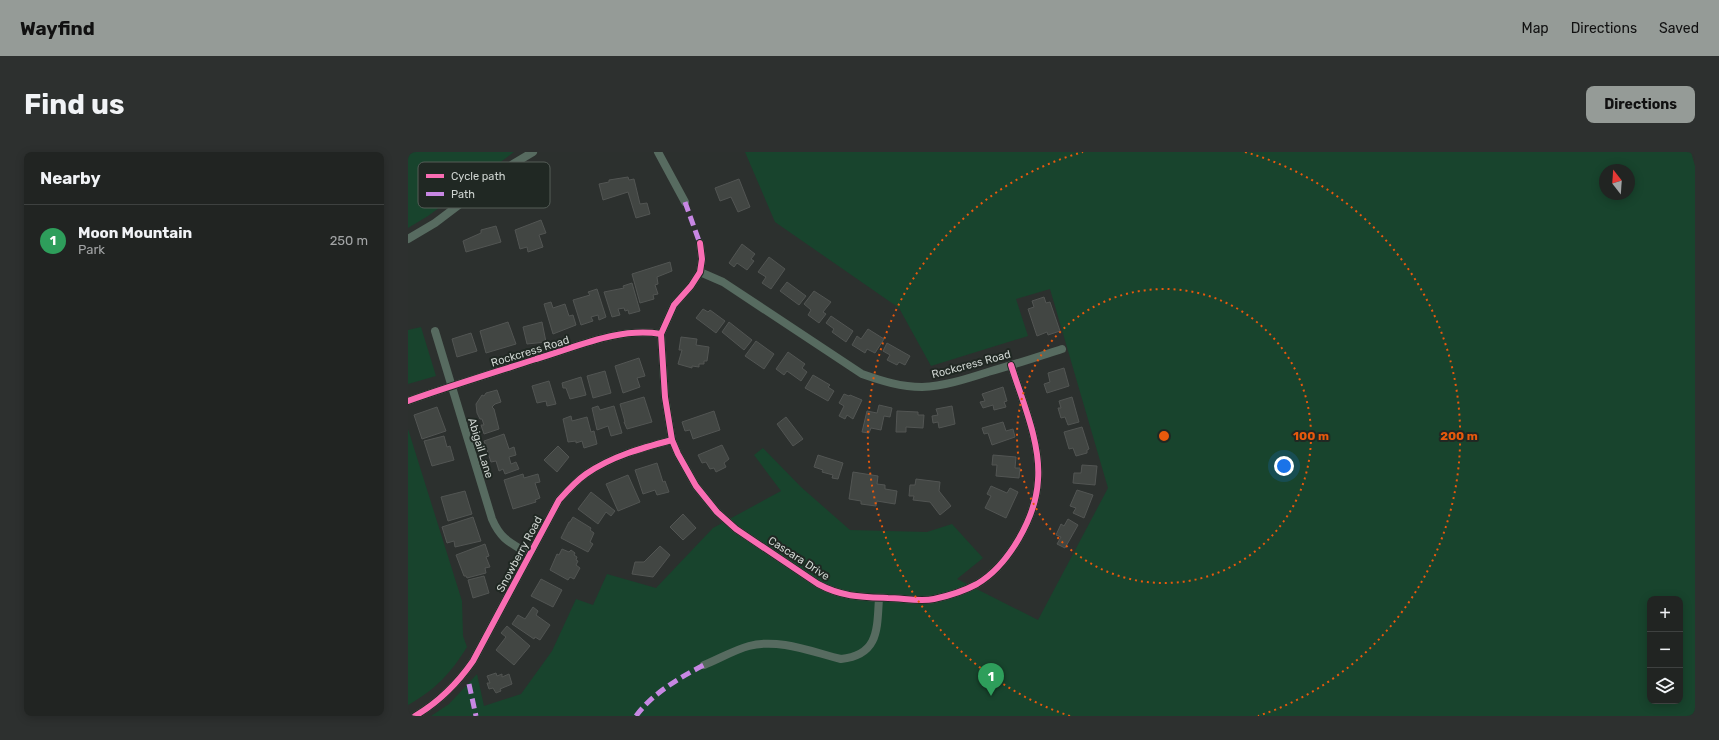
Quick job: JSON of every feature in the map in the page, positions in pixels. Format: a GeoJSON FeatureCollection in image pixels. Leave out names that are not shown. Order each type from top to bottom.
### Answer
{"type":"FeatureCollection","features":[{"type":"Feature","properties":{"kind":"street"},"geometry":{"type":"LineString","coordinates":[[516,162],[533,152]]}},
{"type":"Feature","properties":{"kind":"street"},"geometry":{"type":"LineString","coordinates":[[658,152],[685,202]]}},
{"type":"Feature","properties":{"kind":"street"},"geometry":{"type":"LineString","coordinates":[[408,239],[435,223],[455,208]]}},
{"type":"Feature","properties":{"kind":"street"},"geometry":{"type":"LineString","coordinates":[[700,243],[702,259],[700,272]]}},
{"type":"Feature","properties":{"kind":"street","name":"Cascara Drive"},"geometry":{"type":"LineString","coordinates":[[700,272],[691,286],[674,305],[661,334],[665,397],[672,440],[684,466],[700,491],[717,512],[736,529],[818,584],[847,596],[932,599],[954,594],[977,584],[1001,563],[1011,551],[1024,528],[1034,502],[1038,480],[1038,461],[1034,440],[1012,365]]}},
{"type":"Feature","properties":{"kind":"street","name":"Rockcress Road"},"geometry":{"type":"LineString","coordinates":[[700,272],[723,282],[862,374],[882,382],[901,386],[922,387],[939,385],[1012,365],[1062,349]]}},
{"type":"Feature","properties":{"kind":"street","name":"Abigail Lane"},"geometry":{"type":"LineString","coordinates":[[435,331],[497,532],[508,542],[529,554]]}},
{"type":"Feature","properties":{"kind":"street","name":"Rockcress Road"},"geometry":{"type":"LineString","coordinates":[[408,401],[616,334],[647,332],[661,334]]}},
{"type":"Feature","properties":{"kind":"street","name":"Snowberry Road"},"geometry":{"type":"LineString","coordinates":[[415,716],[447,693],[462,677],[473,661],[559,500],[586,474],[622,454],[672,440]]}},
{"type":"Feature","properties":{"kind":"street"},"geometry":{"type":"LineString","coordinates":[[704,665],[749,646],[778,643],[841,659],[850,658],[868,649],[874,639],[877,631],[879,598]]}},
{"type":"Feature","properties":{"kind":"green space"},"geometry":{"type":"Polygon","coordinates":[[[408,152],[514,152],[501,162],[418,162],[418,208],[439,208],[408,228],[408,152]]]}},
{"type":"Feature","properties":{"kind":"green space"},"geometry":{"type":"Polygon","coordinates":[[[745,152],[1691,152],[1695,166],[1695,716],[431,716],[449,704],[477,674],[484,706],[521,694],[552,651],[576,599],[593,605],[607,574],[656,588],[713,528],[781,491],[754,455],[763,448],[801,487],[850,530],[927,532],[952,524],[983,558],[957,579],[1038,620],[1108,488],[1050,289],[1016,299],[1028,336],[931,366],[899,308],[775,222],[745,152]]]}},
{"type":"Feature","properties":{"kind":"green space"},"geometry":{"type":"Polygon","coordinates":[[[421,327],[436,376],[408,384],[408,330],[421,327]]]}},
{"type":"Feature","properties":{"kind":"green space"},"geometry":{"type":"Polygon","coordinates":[[[408,429],[462,601],[463,636],[467,647],[455,665],[442,680],[408,705],[408,429]]]}},
{"type":"Feature","properties":{"kind":"building"},"geometry":{"type":"Polygon","coordinates":[[[628,177],[629,180],[634,179],[640,204],[647,203],[650,214],[636,218],[628,192],[603,200],[599,184],[609,182],[609,180],[628,177]]]}},
{"type":"Feature","properties":{"kind":"building"},"geometry":{"type":"Polygon","coordinates":[[[739,179],[750,207],[738,212],[731,197],[720,201],[715,188],[739,179]]]}},
{"type":"Feature","properties":{"kind":"building"},"geometry":{"type":"Polygon","coordinates":[[[541,220],[546,233],[539,235],[543,247],[528,252],[527,247],[520,249],[515,230],[541,220]]]}},
{"type":"Feature","properties":{"kind":"building"},"geometry":{"type":"Polygon","coordinates":[[[496,226],[501,242],[466,252],[463,241],[481,233],[481,230],[496,226]]]}},
{"type":"Feature","properties":{"kind":"building"},"geometry":{"type":"Polygon","coordinates":[[[742,244],[755,254],[751,259],[754,261],[747,270],[737,263],[734,267],[729,263],[742,244]]]}},
{"type":"Feature","properties":{"kind":"building"},"geometry":{"type":"Polygon","coordinates":[[[769,257],[785,269],[771,289],[762,283],[766,277],[758,272],[769,257]]]}},
{"type":"Feature","properties":{"kind":"building"},"geometry":{"type":"Polygon","coordinates":[[[670,262],[672,271],[657,277],[658,284],[655,285],[658,294],[653,295],[654,299],[640,303],[632,274],[670,262]]]}},
{"type":"Feature","properties":{"kind":"building"},"geometry":{"type":"Polygon","coordinates":[[[787,282],[806,296],[799,305],[780,291],[787,282]]]}},
{"type":"Feature","properties":{"kind":"building"},"geometry":{"type":"Polygon","coordinates":[[[632,283],[640,311],[629,314],[628,310],[625,311],[624,308],[618,309],[620,315],[612,317],[604,292],[624,288],[623,286],[632,283]]]}},
{"type":"Feature","properties":{"kind":"building"},"geometry":{"type":"Polygon","coordinates":[[[597,289],[606,317],[599,320],[598,315],[591,317],[593,321],[581,325],[573,300],[590,295],[588,292],[597,289]]]}},
{"type":"Feature","properties":{"kind":"building"},"geometry":{"type":"Polygon","coordinates":[[[814,291],[831,302],[823,312],[826,314],[819,323],[808,315],[811,310],[804,304],[814,291]]]}},
{"type":"Feature","properties":{"kind":"building"},"geometry":{"type":"Polygon","coordinates":[[[1044,297],[1046,303],[1050,302],[1060,331],[1048,335],[1047,332],[1037,336],[1028,309],[1034,307],[1032,301],[1044,297]]]}},
{"type":"Feature","properties":{"kind":"building"},"geometry":{"type":"Polygon","coordinates":[[[551,302],[553,308],[565,304],[569,316],[573,315],[576,325],[553,334],[544,304],[551,302]]]}},
{"type":"Feature","properties":{"kind":"building"},"geometry":{"type":"Polygon","coordinates":[[[703,309],[708,312],[710,310],[725,321],[716,333],[696,318],[703,309]]]}},
{"type":"Feature","properties":{"kind":"building"},"geometry":{"type":"Polygon","coordinates":[[[831,316],[853,331],[846,342],[832,332],[834,329],[826,323],[831,316]]]}},
{"type":"Feature","properties":{"kind":"building"},"geometry":{"type":"Polygon","coordinates":[[[508,322],[516,344],[486,353],[480,331],[508,322]]]}},
{"type":"Feature","properties":{"kind":"building"},"geometry":{"type":"Polygon","coordinates":[[[542,322],[546,342],[527,344],[523,327],[542,322]]]}},
{"type":"Feature","properties":{"kind":"building"},"geometry":{"type":"Polygon","coordinates":[[[729,322],[752,340],[744,350],[722,332],[729,322]]]}},
{"type":"Feature","properties":{"kind":"building"},"geometry":{"type":"Polygon","coordinates":[[[868,329],[884,339],[875,353],[867,349],[865,353],[852,345],[857,336],[861,339],[868,329]]]}},
{"type":"Feature","properties":{"kind":"building"},"geometry":{"type":"Polygon","coordinates":[[[471,333],[477,351],[457,357],[452,339],[471,333]]]}},
{"type":"Feature","properties":{"kind":"building"},"geometry":{"type":"Polygon","coordinates":[[[681,337],[697,339],[696,345],[709,347],[707,361],[704,361],[704,364],[699,364],[699,367],[692,366],[692,368],[678,364],[682,350],[679,350],[681,337]]]}},
{"type":"Feature","properties":{"kind":"building"},"geometry":{"type":"Polygon","coordinates":[[[756,341],[774,354],[764,369],[745,356],[756,341]]]}},
{"type":"Feature","properties":{"kind":"building"},"geometry":{"type":"Polygon","coordinates":[[[887,343],[910,356],[905,365],[899,362],[897,365],[887,360],[890,355],[883,351],[887,343]]]}},
{"type":"Feature","properties":{"kind":"building"},"geometry":{"type":"Polygon","coordinates":[[[788,352],[805,364],[802,368],[807,372],[801,381],[787,371],[784,375],[776,369],[788,352]]]}},
{"type":"Feature","properties":{"kind":"building"},"geometry":{"type":"Polygon","coordinates":[[[639,358],[645,376],[637,378],[640,387],[623,393],[615,366],[639,358]]]}},
{"type":"Feature","properties":{"kind":"building"},"geometry":{"type":"Polygon","coordinates":[[[1064,368],[1069,386],[1047,393],[1044,384],[1050,382],[1048,373],[1064,368]]]}},
{"type":"Feature","properties":{"kind":"building"},"geometry":{"type":"Polygon","coordinates":[[[605,371],[611,393],[593,398],[587,376],[605,371]]]}},
{"type":"Feature","properties":{"kind":"building"},"geometry":{"type":"Polygon","coordinates":[[[813,375],[830,385],[828,387],[834,391],[828,401],[805,388],[813,375]]]}},
{"type":"Feature","properties":{"kind":"building"},"geometry":{"type":"Polygon","coordinates":[[[581,377],[586,395],[570,399],[566,388],[563,388],[562,383],[581,377]]]}},
{"type":"Feature","properties":{"kind":"building"},"geometry":{"type":"Polygon","coordinates":[[[549,381],[556,404],[547,406],[546,401],[537,403],[532,386],[549,381]]]}},
{"type":"Feature","properties":{"kind":"building"},"geometry":{"type":"Polygon","coordinates":[[[1003,387],[1007,401],[1004,402],[1006,407],[994,410],[993,405],[983,408],[980,402],[985,401],[982,394],[1003,387]]]}},
{"type":"Feature","properties":{"kind":"building"},"geometry":{"type":"Polygon","coordinates":[[[497,390],[501,402],[492,407],[494,409],[499,429],[484,434],[481,425],[484,425],[482,419],[480,419],[477,413],[476,404],[482,395],[484,396],[486,393],[497,390]]]}},
{"type":"Feature","properties":{"kind":"building"},"geometry":{"type":"Polygon","coordinates":[[[844,394],[862,400],[853,419],[847,415],[845,419],[839,416],[844,406],[839,403],[844,394]]]}},
{"type":"Feature","properties":{"kind":"building"},"geometry":{"type":"Polygon","coordinates":[[[644,397],[652,422],[627,429],[620,404],[644,397]]]}},
{"type":"Feature","properties":{"kind":"building"},"geometry":{"type":"Polygon","coordinates":[[[1072,397],[1079,422],[1068,425],[1065,417],[1061,418],[1058,408],[1061,408],[1059,401],[1072,397]]]}},
{"type":"Feature","properties":{"kind":"building"},"geometry":{"type":"Polygon","coordinates":[[[879,405],[892,408],[890,417],[884,416],[881,430],[871,428],[869,433],[862,432],[867,411],[877,413],[879,405]]]}},
{"type":"Feature","properties":{"kind":"building"},"geometry":{"type":"Polygon","coordinates":[[[598,406],[600,410],[614,406],[622,433],[611,436],[608,426],[597,430],[592,408],[598,406]]]}},
{"type":"Feature","properties":{"kind":"building"},"geometry":{"type":"Polygon","coordinates":[[[952,406],[955,424],[939,428],[938,422],[933,423],[932,416],[938,415],[936,409],[952,406]]]}},
{"type":"Feature","properties":{"kind":"building"},"geometry":{"type":"Polygon","coordinates":[[[437,407],[446,431],[422,439],[414,415],[437,407]]]}},
{"type":"Feature","properties":{"kind":"building"},"geometry":{"type":"Polygon","coordinates":[[[714,411],[720,430],[693,439],[690,430],[685,431],[682,422],[714,411]]]}},
{"type":"Feature","properties":{"kind":"building"},"geometry":{"type":"Polygon","coordinates":[[[897,411],[918,412],[918,415],[924,415],[923,428],[906,427],[906,432],[896,432],[897,411]]]}},
{"type":"Feature","properties":{"kind":"building"},"geometry":{"type":"Polygon","coordinates":[[[571,416],[572,421],[587,417],[591,432],[594,431],[597,444],[584,448],[582,441],[576,443],[576,441],[568,442],[563,419],[571,416]]]}},
{"type":"Feature","properties":{"kind":"building"},"geometry":{"type":"Polygon","coordinates":[[[786,417],[803,439],[793,446],[777,424],[786,417]]]}},
{"type":"Feature","properties":{"kind":"building"},"geometry":{"type":"Polygon","coordinates":[[[1003,422],[1006,431],[1013,429],[1015,437],[992,445],[988,433],[984,434],[982,428],[1003,422]]]}},
{"type":"Feature","properties":{"kind":"building"},"geometry":{"type":"Polygon","coordinates":[[[1082,427],[1089,449],[1087,450],[1087,453],[1076,456],[1073,448],[1069,449],[1064,432],[1082,427]]]}},
{"type":"Feature","properties":{"kind":"building"},"geometry":{"type":"Polygon","coordinates":[[[504,434],[509,449],[514,447],[516,455],[509,457],[511,464],[516,462],[519,469],[505,474],[503,469],[499,471],[496,461],[491,462],[484,441],[504,434]]]}},
{"type":"Feature","properties":{"kind":"building"},"geometry":{"type":"Polygon","coordinates":[[[444,436],[447,447],[450,446],[454,460],[432,466],[424,441],[444,436]]]}},
{"type":"Feature","properties":{"kind":"building"},"geometry":{"type":"Polygon","coordinates":[[[722,445],[729,459],[724,463],[726,467],[716,472],[714,468],[710,469],[706,462],[702,463],[698,455],[722,445]]]}},
{"type":"Feature","properties":{"kind":"building"},"geometry":{"type":"Polygon","coordinates":[[[558,446],[569,457],[557,472],[544,460],[558,446]]]}},
{"type":"Feature","properties":{"kind":"building"},"geometry":{"type":"Polygon","coordinates":[[[818,455],[843,463],[838,479],[832,478],[833,475],[822,472],[823,470],[814,467],[818,455]]]}},
{"type":"Feature","properties":{"kind":"building"},"geometry":{"type":"Polygon","coordinates":[[[993,455],[1016,457],[1015,468],[1020,468],[1019,478],[996,476],[997,465],[992,465],[993,455]]]}},
{"type":"Feature","properties":{"kind":"building"},"geometry":{"type":"Polygon","coordinates":[[[657,463],[663,482],[665,481],[669,492],[657,495],[655,490],[643,494],[635,470],[657,463]]]}},
{"type":"Feature","properties":{"kind":"building"},"geometry":{"type":"Polygon","coordinates":[[[1082,465],[1097,466],[1095,485],[1073,483],[1074,473],[1081,473],[1082,465]]]}},
{"type":"Feature","properties":{"kind":"building"},"geometry":{"type":"Polygon","coordinates":[[[853,472],[878,476],[877,484],[885,485],[885,489],[897,491],[895,504],[877,501],[876,506],[861,504],[861,501],[849,499],[853,472]]]}},
{"type":"Feature","properties":{"kind":"building"},"geometry":{"type":"Polygon","coordinates":[[[523,474],[524,478],[538,474],[540,482],[535,483],[540,498],[535,500],[536,502],[513,509],[504,480],[523,474]]]}},
{"type":"Feature","properties":{"kind":"building"},"geometry":{"type":"Polygon","coordinates":[[[628,475],[640,502],[618,511],[606,484],[628,475]]]}},
{"type":"Feature","properties":{"kind":"building"},"geometry":{"type":"Polygon","coordinates":[[[916,479],[940,482],[939,491],[951,506],[940,515],[930,502],[913,500],[914,496],[909,496],[910,485],[915,485],[916,479]]]}},
{"type":"Feature","properties":{"kind":"building"},"geometry":{"type":"Polygon","coordinates":[[[991,486],[1007,493],[1010,488],[1018,492],[1006,518],[985,508],[991,496],[987,494],[991,486]]]}},
{"type":"Feature","properties":{"kind":"building"},"geometry":{"type":"Polygon","coordinates":[[[1077,490],[1093,495],[1084,518],[1073,513],[1076,508],[1070,506],[1077,490]]]}},
{"type":"Feature","properties":{"kind":"building"},"geometry":{"type":"Polygon","coordinates":[[[465,491],[472,514],[448,521],[441,497],[465,491]]]}},
{"type":"Feature","properties":{"kind":"building"},"geometry":{"type":"Polygon","coordinates":[[[591,492],[615,511],[611,516],[606,512],[598,524],[578,509],[591,492]]]}},
{"type":"Feature","properties":{"kind":"building"},"geometry":{"type":"Polygon","coordinates":[[[683,514],[696,528],[683,540],[670,527],[683,514]]]}},
{"type":"Feature","properties":{"kind":"building"},"geometry":{"type":"Polygon","coordinates":[[[473,517],[481,541],[455,547],[454,541],[447,543],[442,527],[473,517]]]}},
{"type":"Feature","properties":{"kind":"building"},"geometry":{"type":"Polygon","coordinates":[[[573,517],[591,528],[590,530],[594,533],[590,542],[593,544],[588,552],[561,538],[573,517]]]}},
{"type":"Feature","properties":{"kind":"building"},"geometry":{"type":"Polygon","coordinates":[[[1068,519],[1078,525],[1065,548],[1057,544],[1061,537],[1056,535],[1061,524],[1064,526],[1068,519]]]}},
{"type":"Feature","properties":{"kind":"building"},"geometry":{"type":"Polygon","coordinates":[[[485,544],[489,556],[486,557],[490,567],[485,568],[486,573],[467,578],[464,576],[456,555],[485,544]]]}},
{"type":"Feature","properties":{"kind":"building"},"geometry":{"type":"Polygon","coordinates":[[[660,546],[670,555],[653,577],[632,574],[635,562],[644,562],[660,546]]]}},
{"type":"Feature","properties":{"kind":"building"},"geometry":{"type":"Polygon","coordinates":[[[562,549],[569,552],[571,550],[577,557],[576,560],[578,561],[576,565],[580,568],[574,579],[570,577],[568,580],[550,570],[557,554],[559,555],[562,549]]]}},
{"type":"Feature","properties":{"kind":"building"},"geometry":{"type":"Polygon","coordinates":[[[484,576],[489,593],[473,598],[468,580],[484,576]]]}},
{"type":"Feature","properties":{"kind":"building"},"geometry":{"type":"Polygon","coordinates":[[[541,579],[562,590],[553,607],[531,596],[541,579]]]}},
{"type":"Feature","properties":{"kind":"building"},"geometry":{"type":"Polygon","coordinates":[[[533,607],[538,611],[536,615],[550,625],[540,640],[535,637],[534,639],[512,624],[518,615],[525,619],[533,607]]]}},
{"type":"Feature","properties":{"kind":"building"},"geometry":{"type":"Polygon","coordinates":[[[507,626],[530,646],[514,665],[496,650],[506,637],[501,633],[507,626]]]}},
{"type":"Feature","properties":{"kind":"building"},"geometry":{"type":"Polygon","coordinates":[[[496,673],[497,676],[502,674],[502,677],[509,674],[512,684],[500,689],[501,691],[496,693],[493,688],[489,689],[487,683],[490,683],[487,676],[496,673]]]}},
{"type":"Feature","properties":{"kind":"marked path"},"geometry":{"type":"LineString","coordinates":[[685,202],[699,241]]}},
{"type":"Feature","properties":{"kind":"marked path"},"geometry":{"type":"LineString","coordinates":[[636,716],[658,693],[685,675],[704,665]]}},
{"type":"Feature","properties":{"kind":"marked path"},"geometry":{"type":"LineString","coordinates":[[469,684],[476,716]]}},
{"type":"Feature","properties":{"kind":"cycle path"},"geometry":{"type":"LineString","coordinates":[[700,243],[702,259],[700,272],[691,286],[674,305],[661,334],[665,397],[672,440],[696,486],[717,512],[736,529],[818,584],[835,592],[861,597],[929,600],[950,595],[972,587],[989,576],[1000,565],[1019,539],[1026,524],[1032,509],[1038,480],[1037,451],[1034,437],[1011,365]]}},
{"type":"Feature","properties":{"kind":"cycle path"},"geometry":{"type":"LineString","coordinates":[[408,401],[598,339],[629,333],[661,334]]}},
{"type":"Feature","properties":{"kind":"cycle path"},"geometry":{"type":"LineString","coordinates":[[415,716],[424,711],[447,692],[473,661],[559,500],[565,493],[582,477],[606,462],[617,457],[672,440]]}},
{"type":"Feature","properties":{"kind":"place","name":"Moon Mountain"},"geometry":{"type":"Point","coordinates":[991,696]}}]}
